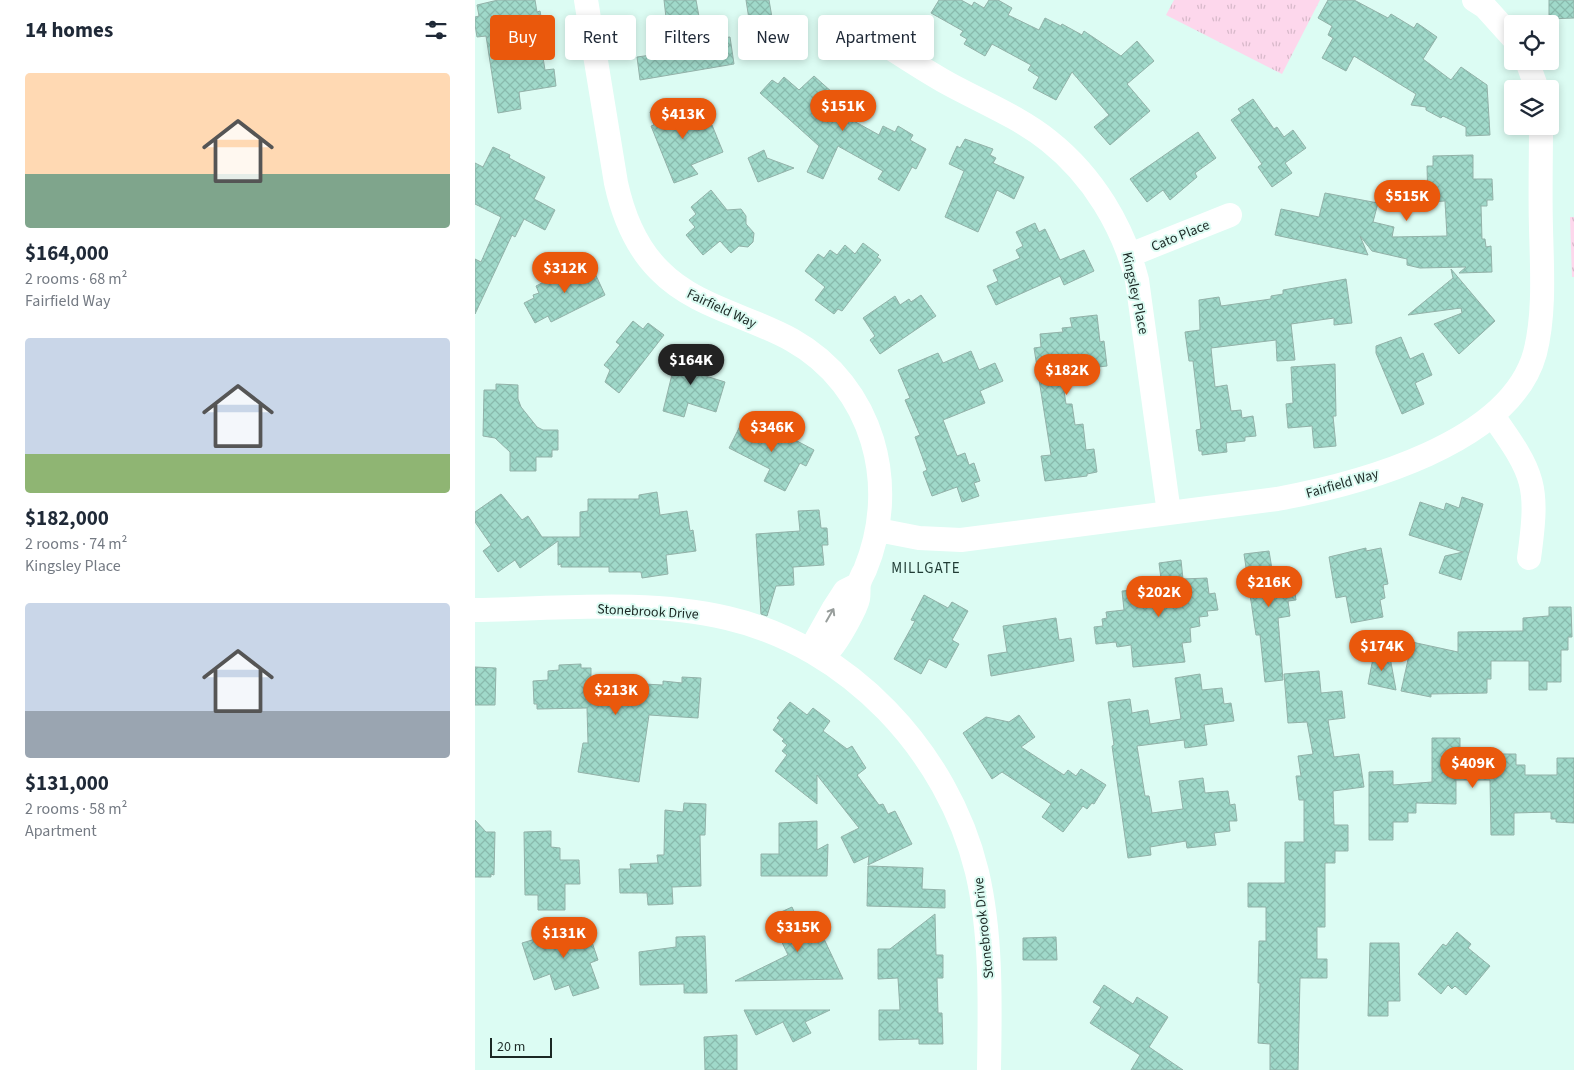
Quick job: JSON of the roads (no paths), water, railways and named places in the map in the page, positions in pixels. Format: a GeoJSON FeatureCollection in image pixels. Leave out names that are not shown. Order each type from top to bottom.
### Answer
{"type":"FeatureCollection","features":[{"type":"Feature","properties":{"kind":"street","name":"Fairfield Way"},"geometry":{"type":"LineString","coordinates":[[586,0],[616,183],[622,208],[631,231],[658,270],[680,289],[702,301],[791,340],[811,353],[836,376],[856,402],[868,428],[878,460],[882,488],[878,530],[859,584],[845,591],[816,640],[817,655]]}},
{"type":"Feature","properties":{"kind":"street"},"geometry":{"type":"LineString","coordinates":[[1474,0],[1504,26]]}},
{"type":"Feature","properties":{"kind":"street","name":"Kingsley Place"},"geometry":{"type":"LineString","coordinates":[[910,60],[948,83],[1008,114],[1049,140],[1095,188],[1121,232],[1130,255],[1143,317],[1169,513]]}},
{"type":"Feature","properties":{"kind":"street","name":"Fairfield Way"},"geometry":{"type":"LineString","coordinates":[[878,530],[919,538],[961,540],[1277,499],[1343,485],[1429,453],[1468,432],[1493,416],[1512,396],[1527,373],[1539,334],[1542,256],[1541,135]]}},
{"type":"Feature","properties":{"kind":"street","name":"Cato Place"},"geometry":{"type":"LineString","coordinates":[[1130,255],[1230,215]]}},
{"type":"Feature","properties":{"kind":"street"},"geometry":{"type":"LineString","coordinates":[[1493,416],[1519,453],[1529,472],[1535,497],[1534,524],[1529,558]]}},
{"type":"Feature","properties":{"kind":"street","name":"Stonebrook Drive"},"geometry":{"type":"LineString","coordinates":[[475,610],[610,608],[686,610],[728,618],[760,628],[817,655],[857,683],[895,718],[931,766],[965,834],[976,870],[982,899],[990,996],[989,1070]]}},
{"type":"Feature","properties":{"kind":"district","name":"MILLGATE"},"geometry":{"type":"Point","coordinates":[926,568]}}]}
